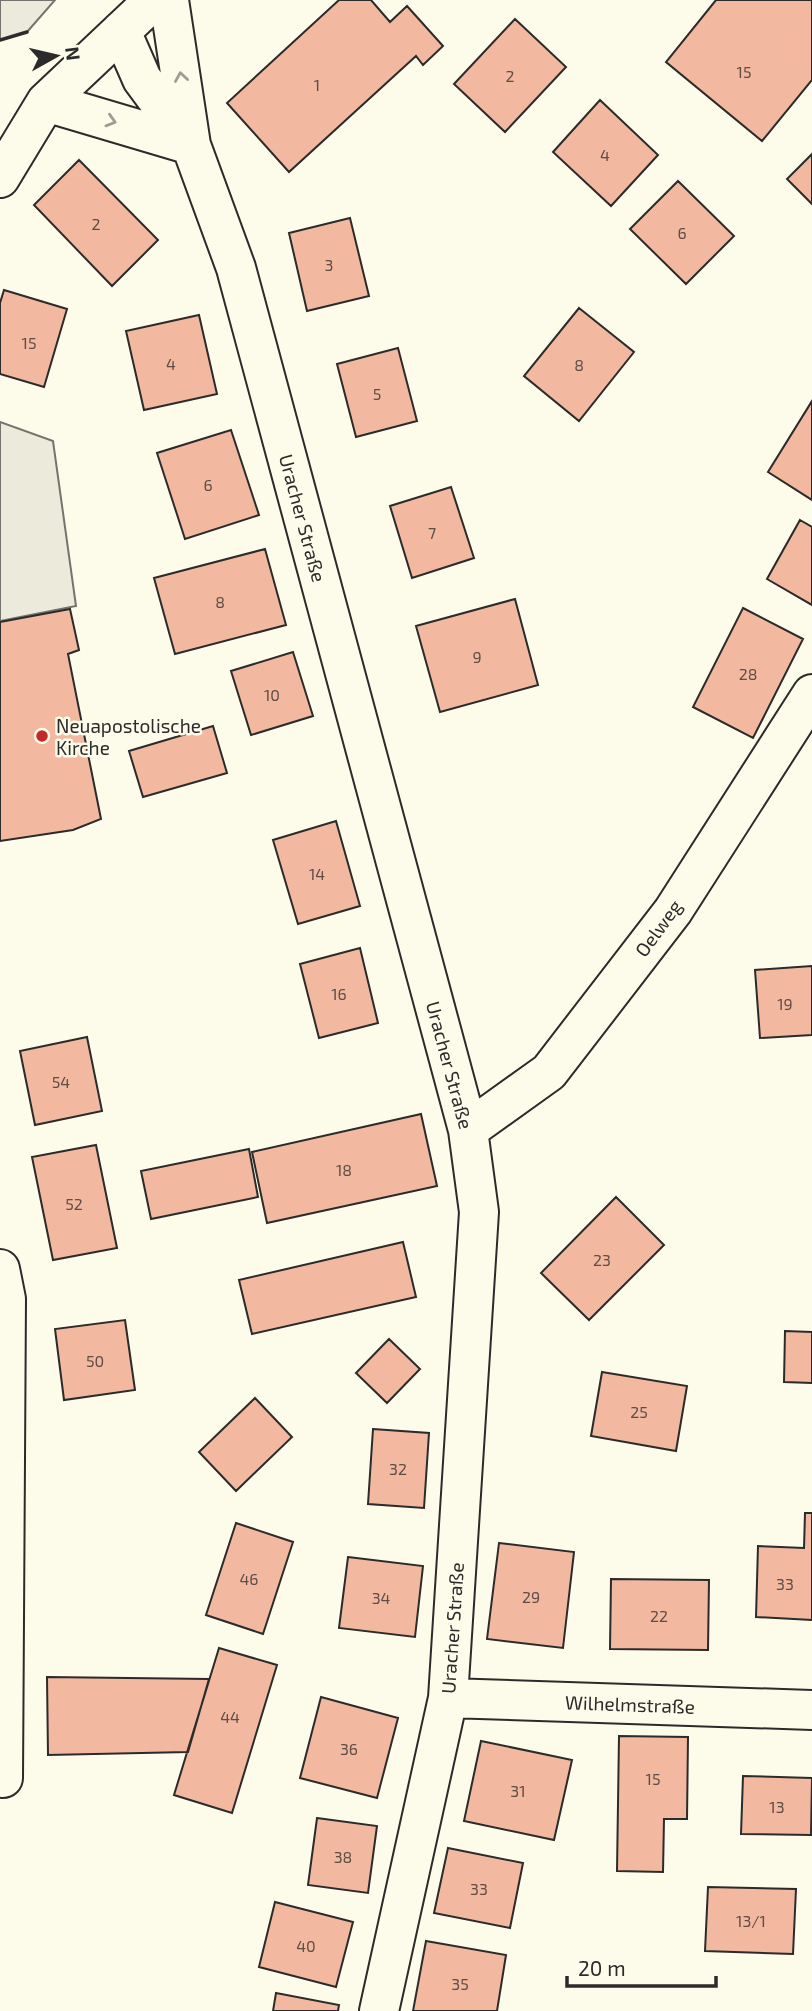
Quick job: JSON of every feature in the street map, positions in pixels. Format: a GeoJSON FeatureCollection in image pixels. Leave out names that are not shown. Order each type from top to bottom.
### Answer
{"type":"FeatureCollection","features":[{"type":"Feature","properties":{"kind":"street"},"geometry":{"type":"LineString","coordinates":[[0,178],[46,102],[154,0]]}},
{"type":"Feature","properties":{"kind":"street","name":"Uracher Straße"},"geometry":{"type":"LineString","coordinates":[[169,0],[191,145],[236,268],[468,1130],[479,1212],[448,1698],[379,2011]]}},
{"type":"Feature","properties":{"kind":"street","name":"Uracher Straße"},"geometry":{"type":"LineString","coordinates":[[121,31],[142,79],[191,145]]}},
{"type":"Feature","properties":{"kind":"street"},"geometry":{"type":"LineString","coordinates":[[46,102],[191,145]]}},
{"type":"Feature","properties":{"kind":"street","name":"Oelweg"},"geometry":{"type":"LineString","coordinates":[[468,1130],[549,1072],[673,911],[812,694]]}},
{"type":"Feature","properties":{"kind":"street"},"geometry":{"type":"LineString","coordinates":[[0,1269],[6,1298],[3,1778]]}},
{"type":"Feature","properties":{"kind":"street","name":"Wilhelmstraße"},"geometry":{"type":"LineString","coordinates":[[448,1698],[812,1710]]}},
{"type":"Feature","properties":{"kind":"shaded area"},"geometry":{"type":"Polygon","coordinates":[[[0,0],[55,0],[27,32],[0,40],[0,0]]]}},
{"type":"Feature","properties":{"kind":"shaded area"},"geometry":{"type":"Polygon","coordinates":[[[0,422],[53,441],[76,606],[0,621],[0,422]]]}},
{"type":"Feature","properties":{"kind":"building"},"geometry":{"type":"Polygon","coordinates":[[[339,0],[371,0],[390,22],[407,6],[443,46],[423,65],[416,56],[289,172],[227,103],[339,0]]]}},
{"type":"Feature","properties":{"kind":"building"},"geometry":{"type":"Polygon","coordinates":[[[716,0],[812,0],[812,80],[762,141],[666,62],[716,0]]]}},
{"type":"Feature","properties":{"kind":"building"},"geometry":{"type":"Polygon","coordinates":[[[515,19],[566,67],[505,132],[454,84],[515,19]]]}},
{"type":"Feature","properties":{"kind":"building"},"geometry":{"type":"Polygon","coordinates":[[[600,100],[658,155],[611,206],[553,152],[600,100]]]}},
{"type":"Feature","properties":{"kind":"building"},"geometry":{"type":"Polygon","coordinates":[[[812,154],[812,204],[787,179],[812,154]]]}},
{"type":"Feature","properties":{"kind":"building"},"geometry":{"type":"Polygon","coordinates":[[[79,160],[158,240],[112,286],[34,205],[79,160]]]}},
{"type":"Feature","properties":{"kind":"building"},"geometry":{"type":"Polygon","coordinates":[[[678,181],[734,236],[686,284],[630,229],[678,181]]]}},
{"type":"Feature","properties":{"kind":"building"},"geometry":{"type":"Polygon","coordinates":[[[350,218],[369,296],[307,311],[289,233],[350,218]]]}},
{"type":"Feature","properties":{"kind":"building"},"geometry":{"type":"Polygon","coordinates":[[[4,290],[67,309],[44,387],[0,374],[0,303],[4,290]]]}},
{"type":"Feature","properties":{"kind":"building"},"geometry":{"type":"Polygon","coordinates":[[[579,308],[634,352],[579,421],[524,376],[579,308]]]}},
{"type":"Feature","properties":{"kind":"building"},"geometry":{"type":"Polygon","coordinates":[[[199,315],[217,394],[144,410],[126,331],[199,315]]]}},
{"type":"Feature","properties":{"kind":"building"},"geometry":{"type":"Polygon","coordinates":[[[398,348],[417,421],[356,437],[337,364],[398,348]]]}},
{"type":"Feature","properties":{"kind":"building"},"geometry":{"type":"Polygon","coordinates":[[[812,401],[812,500],[768,472],[812,401]]]}},
{"type":"Feature","properties":{"kind":"building"},"geometry":{"type":"Polygon","coordinates":[[[231,430],[259,515],[185,539],[157,453],[231,430]]]}},
{"type":"Feature","properties":{"kind":"building"},"geometry":{"type":"Polygon","coordinates":[[[451,487],[474,558],[412,578],[390,506],[451,487]]]}},
{"type":"Feature","properties":{"kind":"building"},"geometry":{"type":"Polygon","coordinates":[[[800,520],[812,527],[812,605],[767,579],[800,520]]]}},
{"type":"Feature","properties":{"kind":"building"},"geometry":{"type":"Polygon","coordinates":[[[265,549],[286,625],[175,654],[154,578],[265,549]]]}},
{"type":"Feature","properties":{"kind":"building"},"geometry":{"type":"Polygon","coordinates":[[[515,599],[538,685],[440,712],[416,626],[515,599]]]}},
{"type":"Feature","properties":{"kind":"building"},"geometry":{"type":"Polygon","coordinates":[[[743,608],[803,639],[753,738],[693,707],[743,608]]]}},
{"type":"Feature","properties":{"kind":"building","name":"Neuapostolische Kirche"},"geometry":{"type":"Polygon","coordinates":[[[70,609],[79,650],[68,654],[101,819],[73,830],[0,841],[0,622],[70,609]]]}},
{"type":"Feature","properties":{"kind":"building"},"geometry":{"type":"Polygon","coordinates":[[[293,652],[313,716],[251,735],[231,671],[293,652]]]}},
{"type":"Feature","properties":{"kind":"building"},"geometry":{"type":"Polygon","coordinates":[[[213,726],[227,773],[143,797],[129,751],[213,726]]]}},
{"type":"Feature","properties":{"kind":"building"},"geometry":{"type":"Polygon","coordinates":[[[336,821],[360,906],[298,924],[273,840],[336,821]]]}},
{"type":"Feature","properties":{"kind":"building"},"geometry":{"type":"Polygon","coordinates":[[[360,948],[378,1023],[319,1038],[300,964],[360,948]]]}},
{"type":"Feature","properties":{"kind":"building"},"geometry":{"type":"Polygon","coordinates":[[[812,966],[812,1035],[760,1038],[755,970],[812,966]]]}},
{"type":"Feature","properties":{"kind":"building"},"geometry":{"type":"Polygon","coordinates":[[[87,1037],[102,1111],[35,1125],[20,1051],[87,1037]]]}},
{"type":"Feature","properties":{"kind":"building"},"geometry":{"type":"Polygon","coordinates":[[[421,1114],[437,1186],[267,1223],[252,1152],[421,1114]]]}},
{"type":"Feature","properties":{"kind":"building"},"geometry":{"type":"Polygon","coordinates":[[[96,1145],[117,1248],[53,1260],[32,1157],[96,1145]]]}},
{"type":"Feature","properties":{"kind":"building"},"geometry":{"type":"Polygon","coordinates":[[[249,1149],[258,1197],[151,1219],[141,1171],[249,1149]]]}},
{"type":"Feature","properties":{"kind":"building"},"geometry":{"type":"Polygon","coordinates":[[[616,1197],[664,1245],[589,1320],[541,1273],[616,1197]]]}},
{"type":"Feature","properties":{"kind":"building"},"geometry":{"type":"Polygon","coordinates":[[[403,1242],[416,1297],[252,1334],[239,1280],[403,1242]]]}},
{"type":"Feature","properties":{"kind":"building"},"geometry":{"type":"Polygon","coordinates":[[[125,1320],[135,1390],[64,1400],[55,1329],[125,1320]]]}},
{"type":"Feature","properties":{"kind":"building"},"geometry":{"type":"Polygon","coordinates":[[[785,1331],[812,1332],[812,1383],[784,1382],[785,1331]]]}},
{"type":"Feature","properties":{"kind":"building"},"geometry":{"type":"Polygon","coordinates":[[[389,1339],[420,1369],[387,1403],[356,1373],[389,1339]]]}},
{"type":"Feature","properties":{"kind":"building"},"geometry":{"type":"Polygon","coordinates":[[[602,1372],[687,1386],[676,1451],[591,1436],[602,1372]]]}},
{"type":"Feature","properties":{"kind":"building"},"geometry":{"type":"Polygon","coordinates":[[[255,1398],[292,1437],[236,1491],[199,1452],[255,1398]]]}},
{"type":"Feature","properties":{"kind":"building"},"geometry":{"type":"Polygon","coordinates":[[[373,1429],[429,1433],[424,1508],[368,1504],[373,1429]]]}},
{"type":"Feature","properties":{"kind":"building"},"geometry":{"type":"Polygon","coordinates":[[[805,1513],[812,1513],[812,1620],[756,1617],[758,1546],[804,1548],[805,1513]]]}},
{"type":"Feature","properties":{"kind":"building"},"geometry":{"type":"Polygon","coordinates":[[[236,1523],[293,1542],[263,1634],[206,1615],[236,1523]]]}},
{"type":"Feature","properties":{"kind":"building"},"geometry":{"type":"Polygon","coordinates":[[[499,1543],[574,1552],[563,1648],[487,1639],[499,1543]]]}},
{"type":"Feature","properties":{"kind":"building"},"geometry":{"type":"Polygon","coordinates":[[[348,1557],[423,1566],[415,1637],[339,1628],[348,1557]]]}},
{"type":"Feature","properties":{"kind":"building"},"geometry":{"type":"Polygon","coordinates":[[[611,1579],[709,1580],[708,1650],[610,1649],[611,1579]]]}},
{"type":"Feature","properties":{"kind":"building"},"geometry":{"type":"Polygon","coordinates":[[[219,1648],[277,1665],[232,1813],[174,1795],[219,1648]]]}},
{"type":"Feature","properties":{"kind":"building"},"geometry":{"type":"Polygon","coordinates":[[[47,1677],[209,1679],[188,1752],[48,1755],[47,1677]]]}},
{"type":"Feature","properties":{"kind":"building"},"geometry":{"type":"Polygon","coordinates":[[[321,1697],[398,1718],[377,1798],[300,1778],[321,1697]]]}},
{"type":"Feature","properties":{"kind":"building"},"geometry":{"type":"Polygon","coordinates":[[[619,1736],[688,1737],[687,1819],[664,1819],[663,1872],[617,1871],[619,1736]]]}},
{"type":"Feature","properties":{"kind":"building"},"geometry":{"type":"Polygon","coordinates":[[[481,1741],[572,1760],[554,1840],[464,1821],[481,1741]]]}},
{"type":"Feature","properties":{"kind":"building"},"geometry":{"type":"Polygon","coordinates":[[[743,1776],[812,1778],[811,1835],[741,1834],[743,1776]]]}},
{"type":"Feature","properties":{"kind":"building"},"geometry":{"type":"Polygon","coordinates":[[[317,1818],[377,1826],[368,1893],[308,1885],[317,1818]]]}},
{"type":"Feature","properties":{"kind":"building"},"geometry":{"type":"Polygon","coordinates":[[[448,1848],[523,1863],[510,1928],[434,1913],[448,1848]]]}},
{"type":"Feature","properties":{"kind":"building"},"geometry":{"type":"Polygon","coordinates":[[[708,1887],[796,1889],[793,1954],[705,1951],[708,1887]]]}},
{"type":"Feature","properties":{"kind":"building"},"geometry":{"type":"Polygon","coordinates":[[[275,1902],[353,1922],[336,1987],[259,1967],[275,1902]]]}},
{"type":"Feature","properties":{"kind":"building"},"geometry":{"type":"Polygon","coordinates":[[[426,1941],[506,1955],[497,2011],[413,2011],[426,1941]]]}},
{"type":"Feature","properties":{"kind":"building"},"geometry":{"type":"Polygon","coordinates":[[[276,1993],[339,2005],[338,2011],[273,2011],[276,1993]]]}},
{"type":"Feature","properties":{"kind":"wall"},"geometry":{"type":"LineString","coordinates":[[0,40],[27,32]]}},
{"type":"Feature","properties":{"kind":"place","name":"Neuapostolische Kirche"},"geometry":{"type":"Point","coordinates":[42,736]}}]}
